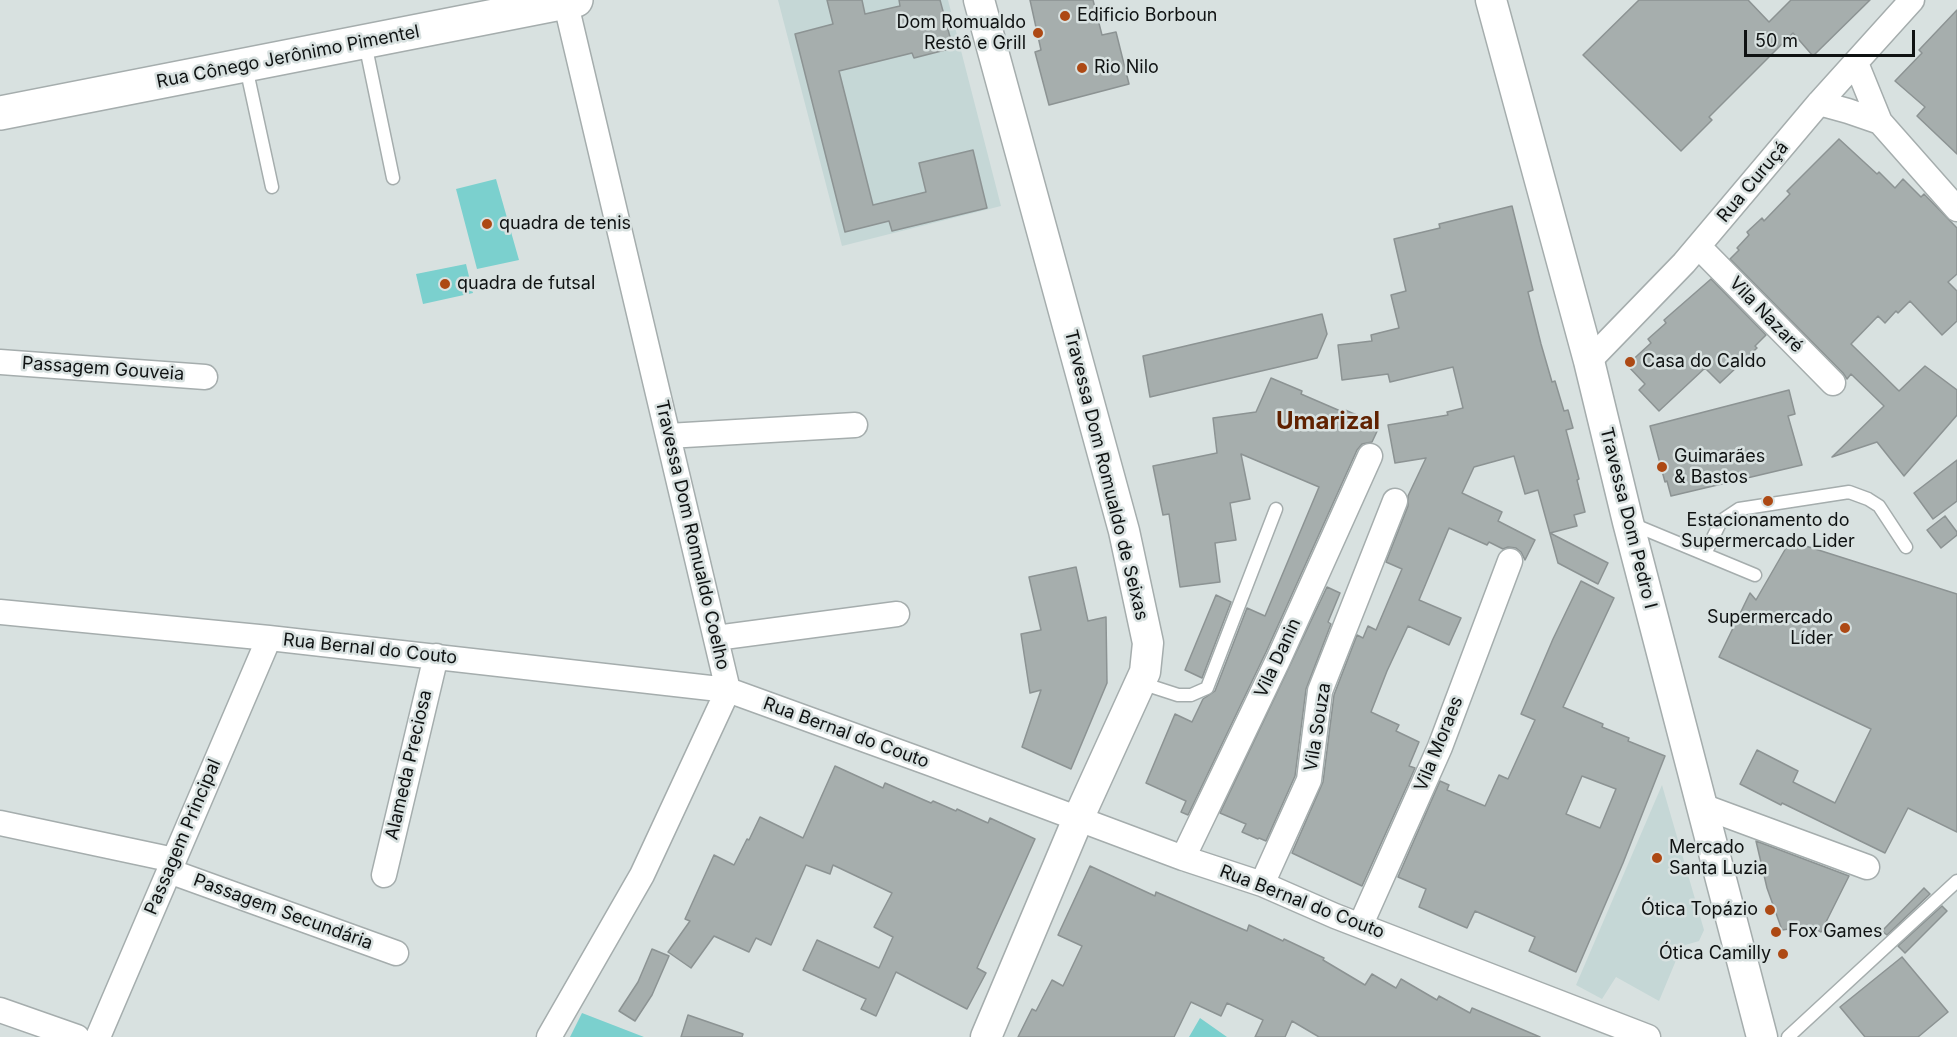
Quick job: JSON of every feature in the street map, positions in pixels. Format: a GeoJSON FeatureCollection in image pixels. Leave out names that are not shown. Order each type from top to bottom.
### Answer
{"type":"FeatureCollection","features":[{"type":"Feature","properties":{"kind":"main road","name":"Rua Cônego Jerônimo Pimentel"},"geometry":{"type":"LineString","coordinates":[[0,113],[569,1]]}},
{"type":"Feature","properties":{"kind":"street","name":"Travessa Dom Romualdo de Seixas"},"geometry":{"type":"LineString","coordinates":[[979,0],[1124,531],[1148,643],[1145,672],[1078,819],[986,1037]]}},
{"type":"Feature","properties":{"kind":"street","name":"Travessa Dom Pedro I"},"geometry":{"type":"LineString","coordinates":[[1491,0],[1589,361],[1628,522],[1762,1037]]}},
{"type":"Feature","properties":{"kind":"street","name":"Rua Curuçá"},"geometry":{"type":"LineString","coordinates":[[1589,361],[1699,247],[1819,104],[1912,0]]}},
{"type":"Feature","properties":{"kind":"street","name":"Travessa Dom Romualdo Coelho"},"geometry":{"type":"LineString","coordinates":[[549,1037],[642,875],[728,690],[569,1]]}},
{"type":"Feature","properties":{"kind":"street"},"geometry":{"type":"LineString","coordinates":[[1856,63],[1880,122],[1957,209]]}},
{"type":"Feature","properties":{"kind":"street"},"geometry":{"type":"LineString","coordinates":[[1819,104],[1880,122]]}},
{"type":"Feature","properties":{"kind":"street","name":"Vila Nazaré"},"geometry":{"type":"LineString","coordinates":[[1699,247],[1833,384]]}},
{"type":"Feature","properties":{"kind":"street","name":"Passagem Gouveia"},"geometry":{"type":"LineString","coordinates":[[0,362],[205,377]]}},
{"type":"Feature","properties":{"kind":"street"},"geometry":{"type":"LineString","coordinates":[[668,436],[855,425]]}},
{"type":"Feature","properties":{"kind":"street","name":"Vila Danin"},"geometry":{"type":"LineString","coordinates":[[1183,858],[1279,658],[1370,456]]}},
{"type":"Feature","properties":{"kind":"street","name":"Vila Souza"},"geometry":{"type":"LineString","coordinates":[[1262,884],[1310,780],[1320,691],[1395,501]]}},
{"type":"Feature","properties":{"kind":"street","name":"Vila Moraes"},"geometry":{"type":"LineString","coordinates":[[1361,924],[1440,747],[1510,561]]}},
{"type":"Feature","properties":{"kind":"street","name":"Rua Bernal do Couto"},"geometry":{"type":"LineString","coordinates":[[0,612],[269,638],[728,690],[1183,858],[1262,884],[1335,916],[1361,924],[1648,1037]]}},
{"type":"Feature","properties":{"kind":"street"},"geometry":{"type":"LineString","coordinates":[[716,638],[897,614]]}},
{"type":"Feature","properties":{"kind":"street","name":"Passagem Principal"},"geometry":{"type":"LineString","coordinates":[[98,1037],[269,638]]}},
{"type":"Feature","properties":{"kind":"street","name":"Alameda Preciosa"},"geometry":{"type":"LineString","coordinates":[[384,874],[436,656]]}},
{"type":"Feature","properties":{"kind":"street"},"geometry":{"type":"LineString","coordinates":[[1702,806],[1867,867]]}},
{"type":"Feature","properties":{"kind":"street","name":"Passagem Secundária"},"geometry":{"type":"LineString","coordinates":[[0,823],[172,865],[396,953]]}},
{"type":"Feature","properties":{"kind":"street"},"geometry":{"type":"LineString","coordinates":[[0,1010],[77,1037]]}},
{"type":"Feature","properties":{"kind":"lane"},"geometry":{"type":"LineString","coordinates":[[365,42],[393,178]]}},
{"type":"Feature","properties":{"kind":"lane"},"geometry":{"type":"LineString","coordinates":[[246,65],[272,187]]}},
{"type":"Feature","properties":{"kind":"lane"},"geometry":{"type":"LineString","coordinates":[[1705,554],[1721,520],[1739,509],[1849,492],[1879,506],[1906,547]]}},
{"type":"Feature","properties":{"kind":"lane"},"geometry":{"type":"LineString","coordinates":[[1140,683],[1178,695],[1191,695],[1207,688],[1276,509]]}},
{"type":"Feature","properties":{"kind":"lane"},"geometry":{"type":"LineString","coordinates":[[1628,522],[1755,574]]}},
{"type":"Feature","properties":{"kind":"lane"},"geometry":{"type":"LineString","coordinates":[[1788,1037],[1957,880]]}},
{"type":"Feature","properties":{"kind":"shaded area"},"geometry":{"type":"Polygon","coordinates":[[[778,0],[948,0],[1001,206],[842,246],[778,0]]]}},
{"type":"Feature","properties":{"kind":"shaded area","name":"quadra de tenis"},"geometry":{"type":"Polygon","coordinates":[[[496,179],[519,260],[477,269],[456,189],[496,179]]]}},
{"type":"Feature","properties":{"kind":"shaded area","name":"quadra de futsal"},"geometry":{"type":"Polygon","coordinates":[[[466,264],[473,293],[423,304],[416,274],[466,264]]]}},
{"type":"Feature","properties":{"kind":"shaded area","name":"Mercado Santa Luzia"},"geometry":{"type":"Polygon","coordinates":[[[1662,785],[1704,930],[1699,941],[1682,946],[1659,1001],[1616,977],[1602,999],[1576,985],[1662,785]]]}},
{"type":"Feature","properties":{"kind":"shaded area"},"geometry":{"type":"Polygon","coordinates":[[[582,1013],[644,1037],[570,1037],[582,1013]]]}},
{"type":"Feature","properties":{"kind":"shaded area"},"geometry":{"type":"Polygon","coordinates":[[[1200,1018],[1227,1037],[1189,1037],[1200,1018]]]}},
{"type":"Feature","properties":{"kind":"building"},"geometry":{"type":"Polygon","coordinates":[[[827,0],[862,0],[865,14],[900,6],[899,0],[940,0],[953,48],[914,58],[912,53],[839,71],[873,205],[926,192],[919,163],[973,150],[987,208],[892,231],[889,221],[845,232],[795,34],[833,24],[827,0]]]}},
{"type":"Feature","properties":{"kind":"building","name":"Rio Nilo"},"geometry":{"type":"Polygon","coordinates":[[[1030,0],[1093,0],[1102,35],[1116,32],[1129,84],[1049,105],[1035,52],[1041,50],[1030,0]]]}},
{"type":"Feature","properties":{"kind":"building"},"geometry":{"type":"Polygon","coordinates":[[[1639,0],[1748,0],[1769,22],[1791,0],[1870,0],[1813,56],[1793,33],[1709,117],[1712,120],[1681,151],[1583,55],[1639,0]]]}},
{"type":"Feature","properties":{"kind":"building"},"geometry":{"type":"Polygon","coordinates":[[[1957,10],[1957,154],[1917,116],[1925,107],[1895,81],[1922,53],[1919,50],[1957,10]]]}},
{"type":"Feature","properties":{"kind":"building"},"geometry":{"type":"Polygon","coordinates":[[[1839,139],[1895,188],[1903,179],[1921,197],[1924,194],[1957,228],[1957,274],[1948,282],[1957,291],[1957,321],[1942,335],[1910,301],[1885,323],[1878,316],[1851,344],[1899,391],[1925,366],[1957,390],[1957,415],[1904,476],[1877,442],[1832,457],[1884,406],[1851,374],[1847,379],[1730,259],[1749,235],[1747,232],[1762,218],[1764,221],[1790,194],[1787,191],[1839,139]]]}},
{"type":"Feature","properties":{"kind":"building"},"geometry":{"type":"Polygon","coordinates":[[[1512,206],[1533,290],[1528,292],[1541,344],[1552,382],[1555,381],[1564,411],[1568,410],[1573,428],[1566,430],[1585,512],[1574,515],[1577,526],[1550,533],[1608,563],[1598,584],[1558,563],[1538,490],[1525,494],[1514,456],[1474,467],[1462,493],[1502,512],[1498,521],[1535,540],[1525,560],[1516,548],[1503,549],[1489,542],[1487,545],[1449,528],[1419,600],[1461,618],[1449,645],[1408,626],[1371,712],[1399,725],[1396,731],[1419,742],[1409,766],[1415,768],[1362,886],[1292,853],[1323,782],[1334,695],[1357,635],[1363,638],[1368,626],[1376,630],[1402,569],[1386,562],[1408,506],[1408,496],[1426,458],[1395,463],[1388,425],[1448,415],[1447,412],[1463,408],[1453,367],[1390,382],[1388,374],[1342,380],[1338,345],[1372,341],[1371,335],[1399,328],[1391,295],[1406,291],[1394,239],[1440,228],[1439,224],[1512,206]]]}},
{"type":"Feature","properties":{"kind":"building"},"geometry":{"type":"Polygon","coordinates":[[[1711,279],[1766,335],[1755,346],[1757,348],[1720,383],[1705,368],[1659,411],[1639,390],[1645,384],[1627,365],[1651,343],[1648,339],[1666,323],[1664,320],[1711,279]]]}},
{"type":"Feature","properties":{"kind":"building"},"geometry":{"type":"Polygon","coordinates":[[[1322,314],[1327,334],[1317,358],[1150,397],[1143,356],[1322,314]]]}},
{"type":"Feature","properties":{"kind":"building"},"geometry":{"type":"Polygon","coordinates":[[[1271,378],[1345,413],[1345,410],[1380,425],[1372,442],[1362,444],[1357,450],[1266,652],[1188,815],[1181,812],[1186,801],[1146,783],[1175,714],[1192,722],[1203,699],[1215,691],[1247,608],[1265,616],[1319,487],[1241,454],[1250,499],[1230,503],[1236,540],[1215,543],[1220,582],[1180,587],[1169,514],[1163,515],[1153,466],[1217,453],[1213,418],[1256,412],[1271,378]]]}},
{"type":"Feature","properties":{"kind":"building"},"geometry":{"type":"Polygon","coordinates":[[[1789,390],[1795,414],[1788,416],[1802,465],[1671,496],[1650,426],[1789,390]]]}},
{"type":"Feature","properties":{"kind":"building"},"geometry":{"type":"Polygon","coordinates":[[[1957,460],[1957,501],[1933,519],[1914,493],[1957,460]]]}},
{"type":"Feature","properties":{"kind":"building"},"geometry":{"type":"Polygon","coordinates":[[[1945,516],[1957,535],[1941,548],[1927,530],[1945,516]]]}},
{"type":"Feature","properties":{"kind":"building","name":"Supermercado Líder"},"geometry":{"type":"Polygon","coordinates":[[[1790,541],[1957,594],[1957,832],[1908,808],[1885,853],[1740,784],[1757,750],[1798,771],[1793,782],[1835,803],[1871,729],[1719,657],[1750,593],[1756,600],[1790,541]]]}},
{"type":"Feature","properties":{"kind":"building"},"geometry":{"type":"Polygon","coordinates":[[[1076,567],[1088,621],[1106,617],[1107,683],[1071,769],[1022,747],[1041,690],[1030,693],[1021,634],[1041,630],[1029,577],[1076,567]]]}},
{"type":"Feature","properties":{"kind":"building"},"geometry":{"type":"Polygon","coordinates":[[[1581,581],[1614,598],[1563,707],[1603,724],[1602,727],[1629,738],[1628,741],[1665,756],[1623,863],[1576,972],[1529,951],[1535,937],[1475,911],[1467,928],[1419,907],[1426,889],[1398,877],[1440,781],[1449,785],[1447,790],[1485,806],[1499,775],[1508,779],[1535,720],[1521,714],[1581,581]],[[1582,776],[1566,814],[1600,828],[1616,789],[1582,776]]]}},
{"type":"Feature","properties":{"kind":"building"},"geometry":{"type":"Polygon","coordinates":[[[1327,587],[1340,593],[1328,622],[1331,624],[1306,689],[1295,776],[1266,841],[1258,839],[1242,832],[1246,824],[1220,813],[1327,587]]]}},
{"type":"Feature","properties":{"kind":"building"},"geometry":{"type":"Polygon","coordinates":[[[1216,595],[1231,602],[1202,678],[1185,670],[1216,595]]]}},
{"type":"Feature","properties":{"kind":"building"},"geometry":{"type":"Polygon","coordinates":[[[835,766],[883,788],[885,783],[931,803],[933,801],[956,811],[957,809],[988,823],[990,818],[1035,839],[977,968],[986,973],[967,1009],[896,972],[876,1016],[861,1009],[866,999],[803,970],[817,940],[879,968],[893,937],[874,927],[892,893],[833,865],[830,874],[806,865],[771,945],[756,938],[749,952],[714,936],[691,968],[668,952],[690,921],[685,919],[714,855],[734,865],[760,817],[803,838],[835,766]]]}},
{"type":"Feature","properties":{"kind":"building"},"geometry":{"type":"Polygon","coordinates":[[[1756,841],[1849,876],[1821,932],[1810,926],[1782,930],[1767,888],[1756,841]]]}},
{"type":"Feature","properties":{"kind":"building"},"geometry":{"type":"Polygon","coordinates":[[[1090,866],[1155,896],[1156,892],[1247,931],[1249,925],[1283,941],[1284,939],[1324,958],[1323,960],[1365,985],[1372,974],[1396,988],[1401,979],[1437,1000],[1439,996],[1470,1013],[1472,1008],[1540,1037],[1319,1037],[1292,1021],[1285,1037],[1255,1037],[1263,1020],[1227,1003],[1221,1016],[1191,1002],[1174,1037],[1018,1037],[1032,1009],[1036,1011],[1052,980],[1063,986],[1082,946],[1058,935],[1090,866]]]}},
{"type":"Feature","properties":{"kind":"building"},"geometry":{"type":"Polygon","coordinates":[[[1924,888],[1930,894],[1887,935],[1882,931],[1924,888]]]}},
{"type":"Feature","properties":{"kind":"building"},"geometry":{"type":"Polygon","coordinates":[[[1942,906],[1947,911],[1905,953],[1898,946],[1942,906]]]}},
{"type":"Feature","properties":{"kind":"building"},"geometry":{"type":"Polygon","coordinates":[[[652,949],[669,956],[652,995],[635,1021],[619,1011],[638,982],[652,949]]]}},
{"type":"Feature","properties":{"kind":"building"},"geometry":{"type":"Polygon","coordinates":[[[1902,957],[1948,1012],[1918,1037],[1865,1037],[1840,1007],[1902,957]]]}},
{"type":"Feature","properties":{"kind":"building"},"geometry":{"type":"Polygon","coordinates":[[[688,1015],[743,1034],[742,1037],[681,1037],[688,1015]]]}},
{"type":"Feature","properties":{"kind":"place","name":"Edificio Borboun"},"geometry":{"type":"Point","coordinates":[1065,16]}},
{"type":"Feature","properties":{"kind":"place","name":"Dom Romualdo Restô e Grill"},"geometry":{"type":"Point","coordinates":[1038,33]}},
{"type":"Feature","properties":{"kind":"place","name":"Rio Nilo"},"geometry":{"type":"Point","coordinates":[1082,68]}},
{"type":"Feature","properties":{"kind":"place","name":"quadra de tenis"},"geometry":{"type":"Point","coordinates":[487,224]}},
{"type":"Feature","properties":{"kind":"place","name":"quadra de futsal"},"geometry":{"type":"Point","coordinates":[445,284]}},
{"type":"Feature","properties":{"kind":"place","name":"Casa do Caldo"},"geometry":{"type":"Point","coordinates":[1630,362]}},
{"type":"Feature","properties":{"kind":"place","name":"Guimarães & Bastos"},"geometry":{"type":"Point","coordinates":[1662,467]}},
{"type":"Feature","properties":{"kind":"place","name":"Estacionamento do Supermercado Lider"},"geometry":{"type":"Point","coordinates":[1768,501]}},
{"type":"Feature","properties":{"kind":"place","name":"Supermercado Líder"},"geometry":{"type":"Point","coordinates":[1845,628]}},
{"type":"Feature","properties":{"kind":"place","name":"Mercado Santa Luzia"},"geometry":{"type":"Point","coordinates":[1657,858]}},
{"type":"Feature","properties":{"kind":"place","name":"Ótica Topázio"},"geometry":{"type":"Point","coordinates":[1770,910]}},
{"type":"Feature","properties":{"kind":"place","name":"Fox Games"},"geometry":{"type":"Point","coordinates":[1776,932]}},
{"type":"Feature","properties":{"kind":"place","name":"Ótica Camilly"},"geometry":{"type":"Point","coordinates":[1783,954]}},
{"type":"Feature","properties":{"kind":"district","name":"Umarizal"},"geometry":{"type":"Point","coordinates":[1328,422]}}]}
